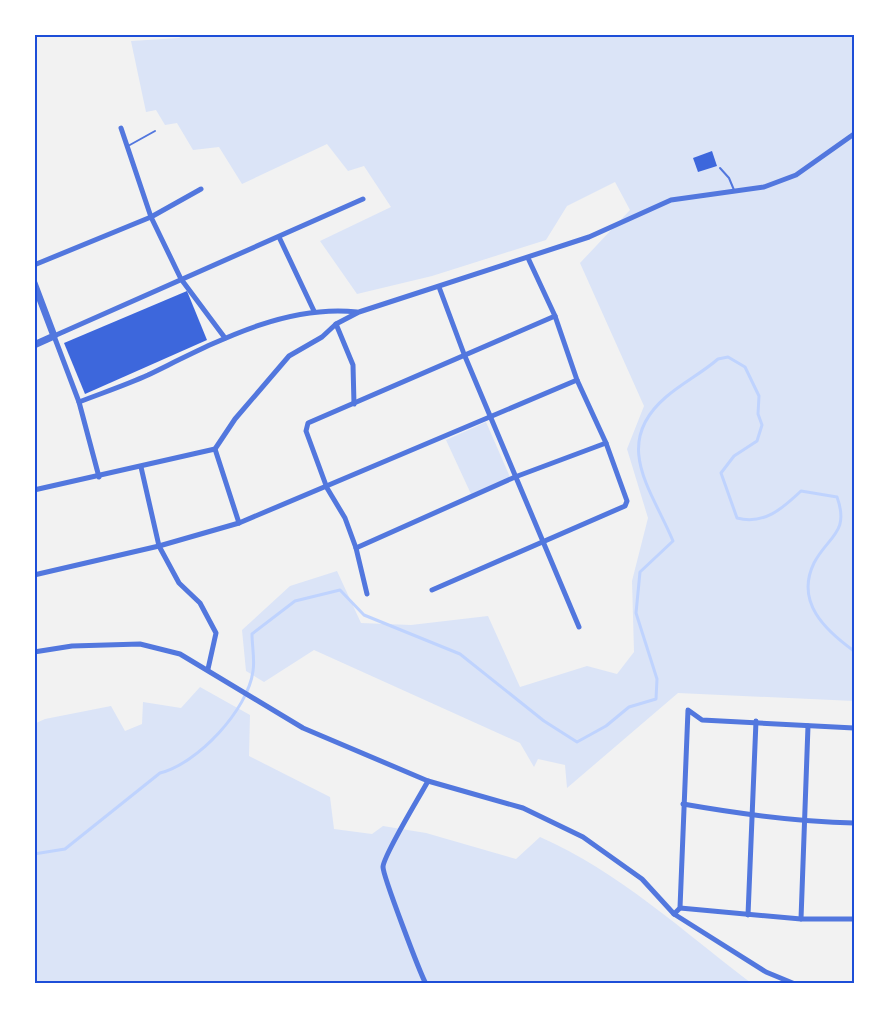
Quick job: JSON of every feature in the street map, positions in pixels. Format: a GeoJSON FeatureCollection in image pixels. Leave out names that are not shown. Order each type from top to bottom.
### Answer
{"type":"FeatureCollection","features":[{"type":"Feature","properties":{"kind":"street"},"geometry":{"type":"LineString","coordinates":[[121,128],[151,217],[181,279],[225,338]]}},
{"type":"Feature","properties":{"kind":"street"},"geometry":{"type":"LineString","coordinates":[[34,490],[215,449],[235,419],[290,356],[322,337],[336,324],[359,312],[589,237],[671,200],[764,188],[795,175],[855,134]]}},
{"type":"Feature","properties":{"kind":"street"},"geometry":{"type":"LineString","coordinates":[[34,265],[151,217],[201,189]]}},
{"type":"Feature","properties":{"kind":"street"},"geometry":{"type":"LineString","coordinates":[[34,345],[363,199]]}},
{"type":"Feature","properties":{"kind":"street"},"geometry":{"type":"LineString","coordinates":[[279,237],[314,311]]}},
{"type":"Feature","properties":{"kind":"street"},"geometry":{"type":"LineString","coordinates":[[432,590],[625,506],[627,501],[606,442],[577,380],[555,316],[528,258]]}},
{"type":"Feature","properties":{"kind":"street"},"geometry":{"type":"LineString","coordinates":[[34,283],[79,402],[99,477]]}},
{"type":"Feature","properties":{"kind":"street"},"geometry":{"type":"LineString","coordinates":[[439,287],[489,415],[579,627]]}},
{"type":"Feature","properties":{"kind":"street"},"geometry":{"type":"LineString","coordinates":[[79,402],[146,376],[225,338],[314,311],[359,312]]}},
{"type":"Feature","properties":{"kind":"street"},"geometry":{"type":"LineString","coordinates":[[367,594],[356,548],[345,519],[327,488],[306,431],[308,423],[315,418],[354,404],[555,316]]}},
{"type":"Feature","properties":{"kind":"street"},"geometry":{"type":"LineString","coordinates":[[336,324],[352,365],[354,404]]}},
{"type":"Feature","properties":{"kind":"street"},"geometry":{"type":"LineString","coordinates":[[34,575],[159,546],[239,523],[327,488],[489,415],[577,380]]}},
{"type":"Feature","properties":{"kind":"street"},"geometry":{"type":"LineString","coordinates":[[356,548],[516,477],[606,442]]}},
{"type":"Feature","properties":{"kind":"street"},"geometry":{"type":"LineString","coordinates":[[215,449],[239,523]]}},
{"type":"Feature","properties":{"kind":"street"},"geometry":{"type":"LineString","coordinates":[[141,467],[159,546],[179,583],[200,603],[216,633],[208,669]]}},
{"type":"Feature","properties":{"kind":"street"},"geometry":{"type":"LineString","coordinates":[[34,652],[72,646],[140,644],[180,654],[303,728],[428,781],[523,808],[583,837],[642,879],[674,914],[766,972],[795,984]]}},
{"type":"Feature","properties":{"kind":"street"},"geometry":{"type":"LineString","coordinates":[[674,914],[680,908],[688,710],[702,720],[855,728]]}},
{"type":"Feature","properties":{"kind":"street"},"geometry":{"type":"LineString","coordinates":[[748,915],[756,722]]}},
{"type":"Feature","properties":{"kind":"street"},"geometry":{"type":"LineString","coordinates":[[801,919],[808,726]]}},
{"type":"Feature","properties":{"kind":"street"},"geometry":{"type":"LineString","coordinates":[[426,984],[418,969],[383,867],[388,852],[428,781]]}},
{"type":"Feature","properties":{"kind":"street"},"geometry":{"type":"LineString","coordinates":[[683,804],[804,822],[855,823]]}},
{"type":"Feature","properties":{"kind":"street"},"geometry":{"type":"LineString","coordinates":[[680,908],[801,919],[855,919]]}},
{"type":"Feature","properties":{"kind":"lane"},"geometry":{"type":"LineString","coordinates":[[126,147],[154,131]]}},
{"type":"Feature","properties":{"kind":"lane"},"geometry":{"type":"LineString","coordinates":[[720,168],[729,178],[734,191]]}},
{"type":"Feature","properties":{"kind":"shaded area"},"geometry":{"type":"Polygon","coordinates":[[[186,34],[854,35],[854,701],[678,693],[567,788],[565,765],[538,759],[534,767],[520,743],[314,650],[264,682],[246,671],[242,630],[290,586],[337,571],[361,623],[411,625],[488,616],[520,687],[587,666],[617,674],[634,652],[632,581],[648,518],[627,449],[644,406],[580,263],[630,210],[615,182],[567,206],[546,240],[432,276],[357,294],[320,241],[391,207],[364,166],[348,171],[327,144],[242,184],[219,147],[193,150],[177,123],[165,125],[156,110],[146,112],[131,41],[179,38],[186,34]]]}},
{"type":"Feature","properties":{"kind":"shaded area"},"geometry":{"type":"Polygon","coordinates":[[[486,422],[510,477],[471,494],[446,440],[486,422]]]}},
{"type":"Feature","properties":{"kind":"shaded area"},"geometry":{"type":"Polygon","coordinates":[[[200,687],[250,715],[249,756],[330,797],[334,829],[372,834],[383,826],[426,833],[516,859],[540,837],[569,851],[623,885],[751,983],[35,983],[34,724],[45,719],[111,706],[125,731],[142,724],[143,702],[181,708],[200,687]]]}},
{"type":"Feature","properties":{"kind":"building"},"geometry":{"type":"Polygon","coordinates":[[[712,151],[717,166],[698,172],[693,158],[712,151]]]}},
{"type":"Feature","properties":{"kind":"building"},"geometry":{"type":"Polygon","coordinates":[[[187,291],[207,340],[85,394],[64,343],[187,291]]]}},
{"type":"Feature","properties":{"kind":"waterway"},"geometry":{"type":"LineString","coordinates":[[34,854],[65,849],[160,773],[189,759],[219,733],[242,702],[249,686],[254,667],[252,634],[295,601],[340,590],[364,615],[460,654],[544,721],[577,742],[606,726],[629,707],[656,699],[657,679],[636,613],[640,572],[673,541],[641,468],[639,450],[641,432],[650,415],[666,397],[718,359],[728,357],[745,367],[759,396],[758,414],[762,425],[757,441],[734,456],[721,473],[737,518],[756,519],[772,514],[801,491],[837,497],[841,519],[839,527],[814,563],[809,577],[808,590],[816,614],[833,634],[854,651]]}}]}
